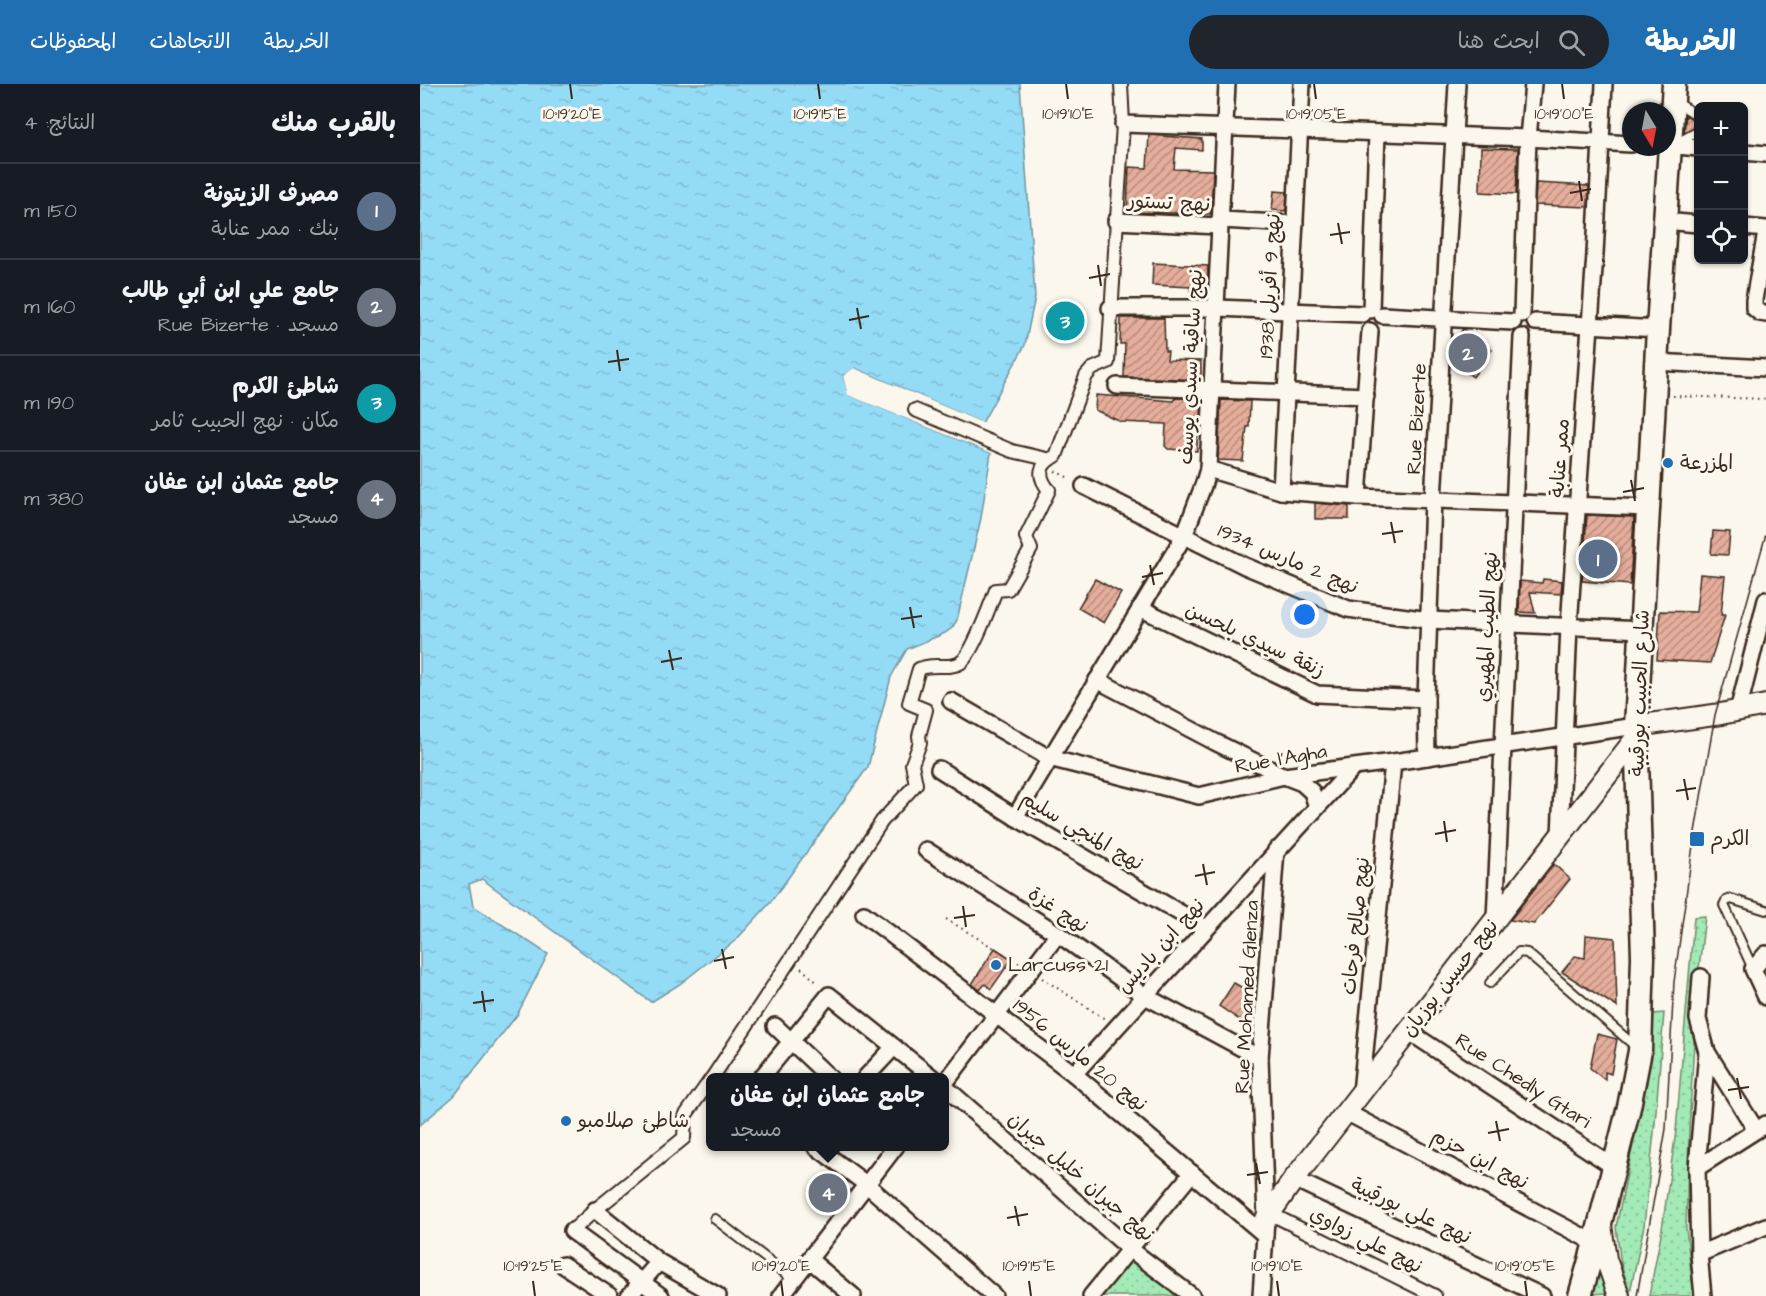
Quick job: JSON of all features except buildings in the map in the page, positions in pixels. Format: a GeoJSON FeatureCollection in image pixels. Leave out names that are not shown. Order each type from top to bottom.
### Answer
{"type":"FeatureCollection","features":[{"type":"Feature","properties":{"kind":"main road","name":"شارع الحبيب بورقيبة"},"geometry":{"type":"LineString","coordinates":[[1580,1296],[1629,1107],[1640,1050],[1643,957],[1636,732],[1668,156]]}},
{"type":"Feature","properties":{"kind":"street"},"geometry":{"type":"LineString","coordinates":[[715,1073],[882,821],[916,784],[912,764],[920,743],[918,736],[926,710],[909,703],[919,669],[926,666],[950,666],[961,663],[970,650],[996,590],[1008,589],[1030,549],[1026,537],[1048,490],[1041,475],[1045,462],[1056,455],[1088,373],[1108,362],[1124,124],[1121,84]]}},
{"type":"Feature","properties":{"kind":"street","name":"نهج ساقية سيدي يوسف"},"geometry":{"type":"LineString","coordinates":[[1015,817],[1184,536],[1208,469],[1227,84]]}},
{"type":"Feature","properties":{"kind":"street","name":"نهج 9 أفريل 1938"},"geometry":{"type":"LineString","coordinates":[[1281,491],[1302,84]]}},
{"type":"Feature","properties":{"kind":"street","name":"Rue Bizerte"},"geometry":{"type":"LineString","coordinates":[[1427,757],[1426,699],[1433,499],[1457,84]]}},
{"type":"Feature","properties":{"kind":"street"},"geometry":{"type":"LineString","coordinates":[[1523,319],[1528,138],[1533,84]]}},
{"type":"Feature","properties":{"kind":"street","name":"ممر عنابة"},"geometry":{"type":"LineString","coordinates":[[1560,836],[1569,626],[1591,324],[1604,84]]}},
{"type":"Feature","properties":{"kind":"street"},"geometry":{"type":"LineString","coordinates":[[1124,124],[1225,126],[1622,143]]}},
{"type":"Feature","properties":{"kind":"street"},"geometry":{"type":"LineString","coordinates":[[1372,313],[1377,133]]}},
{"type":"Feature","properties":{"kind":"street"},"geometry":{"type":"LineString","coordinates":[[1676,145],[1694,141]]}},
{"type":"Feature","properties":{"kind":"street"},"geometry":{"type":"LineString","coordinates":[[1748,152],[1766,154]]}},
{"type":"Feature","properties":{"kind":"street","name":"نهج تستور"},"geometry":{"type":"LineString","coordinates":[[1116,221],[1295,224]]}},
{"type":"Feature","properties":{"kind":"street"},"geometry":{"type":"LineString","coordinates":[[1664,221],[1694,224]]}},
{"type":"Feature","properties":{"kind":"street"},"geometry":{"type":"LineString","coordinates":[[1748,229],[1766,231],[1754,300],[1754,308],[1766,314]]}},
{"type":"Feature","properties":{"kind":"street"},"geometry":{"type":"LineString","coordinates":[[1110,308],[1216,308],[1372,313],[1444,318],[1523,319],[1658,329]]}},
{"type":"Feature","properties":{"kind":"street"},"geometry":{"type":"LineString","coordinates":[[1358,497],[1370,331],[1381,327],[1383,320],[1372,313]]}},
{"type":"Feature","properties":{"kind":"street","name":"نهج الطيب المهيري"},"geometry":{"type":"LineString","coordinates":[[1496,919],[1507,622],[1522,337],[1533,333],[1523,319]]}},
{"type":"Feature","properties":{"kind":"street"},"geometry":{"type":"LineString","coordinates":[[1656,362],[1766,368]]}},
{"type":"Feature","properties":{"kind":"street"},"geometry":{"type":"LineString","coordinates":[[1117,386],[1366,396]]}},
{"type":"Feature","properties":{"kind":"street"},"geometry":{"type":"LineString","coordinates":[[915,410],[1012,451],[1045,462]]}},
{"type":"Feature","properties":{"kind":"street"},"geometry":{"type":"LineString","coordinates":[[1208,469],[1281,491],[1358,497],[1515,501],[1648,508]]}},
{"type":"Feature","properties":{"kind":"street","name":"نهج 2 مارس 1934"},"geometry":{"type":"LineString","coordinates":[[1084,486],[1245,566],[1348,609],[1429,620],[1642,630]]}},
{"type":"Feature","properties":{"kind":"street"},"geometry":{"type":"LineString","coordinates":[[1738,711],[1766,600]]}},
{"type":"Feature","properties":{"kind":"street","name":"زنقة سيدي بلحسن"},"geometry":{"type":"LineString","coordinates":[[1140,608],[1317,694],[1426,699]]}},
{"type":"Feature","properties":{"kind":"street"},"geometry":{"type":"LineString","coordinates":[[1097,680],[1307,787],[1317,807]]}},
{"type":"Feature","properties":{"kind":"street","name":"Rue l'Agha"},"geometry":{"type":"LineString","coordinates":[[951,701],[1049,758],[1198,796],[1284,776],[1565,737],[1636,732]]}},
{"type":"Feature","properties":{"kind":"street"},"geometry":{"type":"LineString","coordinates":[[1636,732],[1766,705]]}},
{"type":"Feature","properties":{"kind":"street","name":"نهج حسين بوزيان"},"geometry":{"type":"LineString","coordinates":[[1270,1224],[1294,1179],[1560,836],[1636,732]]}},
{"type":"Feature","properties":{"kind":"street","name":"نهج صالح فرحات"},"geometry":{"type":"LineString","coordinates":[[1361,1093],[1393,762]]}},
{"type":"Feature","properties":{"kind":"street","name":"نهج ابن باديس"},"geometry":{"type":"LineString","coordinates":[[1074,1074],[1353,768]]}},
{"type":"Feature","properties":{"kind":"street","name":"نهج المنجي سليم"},"geometry":{"type":"LineString","coordinates":[[939,769],[1015,817],[1206,928]]}},
{"type":"Feature","properties":{"kind":"street","name":"نهج غزة"},"geometry":{"type":"LineString","coordinates":[[926,850],[1058,934],[1145,996],[1260,1058]]}},
{"type":"Feature","properties":{"kind":"street","name":"Rue Mohamed Glenza"},"geometry":{"type":"LineString","coordinates":[[1262,1296],[1270,1224],[1260,1058],[1276,850]]}},
{"type":"Feature","properties":{"kind":"street","name":"نهج 20 مارس 1956"},"geometry":{"type":"LineString","coordinates":[[864,914],[1074,1074],[1192,1173],[1270,1224]]}},
{"type":"Feature","properties":{"kind":"street"},"geometry":{"type":"LineString","coordinates":[[949,1078],[1058,934]]}},
{"type":"Feature","properties":{"kind":"street"},"geometry":{"type":"LineString","coordinates":[[1766,954],[1753,969],[1766,997]]}},
{"type":"Feature","properties":{"kind":"street"},"geometry":{"type":"LineString","coordinates":[[1701,977],[1698,1019],[1707,1052],[1697,1168],[1699,1254],[1703,1296]]}},
{"type":"Feature","properties":{"kind":"street"},"geometry":{"type":"LineString","coordinates":[[764,1073],[829,995],[928,1073]]}},
{"type":"Feature","properties":{"kind":"street"},"geometry":{"type":"LineString","coordinates":[[775,1026],[826,1073]]}},
{"type":"Feature","properties":{"kind":"street","name":"Rue Chedly Gtari"},"geometry":{"type":"LineString","coordinates":[[1408,1031],[1614,1167]]}},
{"type":"Feature","properties":{"kind":"street"},"geometry":{"type":"LineString","coordinates":[[869,1073],[894,1047]]}},
{"type":"Feature","properties":{"kind":"street"},"geometry":{"type":"LineString","coordinates":[[1697,1168],[1761,1127],[1707,1052]]}},
{"type":"Feature","properties":{"kind":"street"},"geometry":{"type":"LineString","coordinates":[[661,1296],[572,1231],[684,1138],[685,1116],[706,1086]]}},
{"type":"Feature","properties":{"kind":"street","name":"نهج جبران خليل جبران"},"geometry":{"type":"LineString","coordinates":[[949,1091],[1130,1249],[1192,1296]]}},
{"type":"Feature","properties":{"kind":"street","name":"نهج ابن حزم"},"geometry":{"type":"LineString","coordinates":[[1346,1112],[1595,1243]]}},
{"type":"Feature","properties":{"kind":"street"},"geometry":{"type":"LineString","coordinates":[[822,1151],[866,1184],[994,1296]]}},
{"type":"Feature","properties":{"kind":"street"},"geometry":{"type":"LineString","coordinates":[[782,1296],[892,1151]]}},
{"type":"Feature","properties":{"kind":"street"},"geometry":{"type":"LineString","coordinates":[[1090,1296],[1192,1173]]}},
{"type":"Feature","properties":{"kind":"street","name":"نهج علي بورقيبة"},"geometry":{"type":"LineString","coordinates":[[1294,1179],[1542,1296]]}},
{"type":"Feature","properties":{"kind":"street"},"geometry":{"type":"LineString","coordinates":[[595,1210],[659,1262],[718,1296]]}},
{"type":"Feature","properties":{"kind":"street"},"geometry":{"type":"LineString","coordinates":[[1601,1219],[1606,1259],[1618,1296]]}},
{"type":"Feature","properties":{"kind":"street","name":"نهج علي زواوي"},"geometry":{"type":"LineString","coordinates":[[1270,1224],[1435,1296]]}},
{"type":"Feature","properties":{"kind":"street"},"geometry":{"type":"LineString","coordinates":[[1699,1254],[1766,1227]]}},
{"type":"Feature","properties":{"kind":"street"},"geometry":{"type":"LineString","coordinates":[[810,1260],[853,1296]]}},
{"type":"Feature","properties":{"kind":"street"},"geometry":{"type":"LineString","coordinates":[[629,1296],[659,1262]]}},
{"type":"Feature","properties":{"kind":"street"},"geometry":{"type":"LineString","coordinates":[[563,1264],[610,1296]]}},
{"type":"Feature","properties":{"kind":"lane"},"geometry":{"type":"LineString","coordinates":[[1673,92],[1684,106],[1694,113]]}},
{"type":"Feature","properties":{"kind":"lane"},"geometry":{"type":"LineString","coordinates":[[1753,969],[1724,905],[1731,899],[1766,910]]}},
{"type":"Feature","properties":{"kind":"lane"},"geometry":{"type":"LineString","coordinates":[[1490,983],[1519,952],[1527,953],[1640,1050]]}},
{"type":"Feature","properties":{"kind":"lane"},"geometry":{"type":"LineString","coordinates":[[715,1219],[794,1280]]}},
{"type":"Feature","properties":{"kind":"path"},"geometry":{"type":"LineString","coordinates":[[1654,395],[1766,399]]}},
{"type":"Feature","properties":{"kind":"path"},"geometry":{"type":"LineString","coordinates":[[1045,462],[1084,486]]}},
{"type":"Feature","properties":{"kind":"path"},"geometry":{"type":"LineString","coordinates":[[946,919],[1117,1027]]}},
{"type":"Feature","properties":{"kind":"path"},"geometry":{"type":"LineString","coordinates":[[790,959],[810,974],[829,995]]}},
{"type":"Feature","properties":{"kind":"green space"},"geometry":{"type":"Polygon","coordinates":[[[1705,916],[1697,986],[1686,1228],[1694,1296],[1649,1296],[1662,1229],[1676,1131],[1694,917],[1705,916]]]}},
{"type":"Feature","properties":{"kind":"green space"},"geometry":{"type":"Polygon","coordinates":[[[1664,1013],[1644,1226],[1630,1292],[1621,1264],[1616,1227],[1651,1058],[1653,1014],[1664,1013]]]}},
{"type":"Feature","properties":{"kind":"green space"},"geometry":{"type":"Polygon","coordinates":[[[1135,1253],[1185,1296],[1099,1296],[1135,1253]]]}},
{"type":"Feature","properties":{"kind":"green space"},"geometry":{"type":"Polygon","coordinates":[[[1599,1265],[1608,1293],[1590,1294],[1599,1265]]]}},
{"type":"Feature","properties":{"kind":"water"},"geometry":{"type":"Polygon","coordinates":[[[420,84],[1020,84],[1035,297],[1025,345],[982,423],[855,368],[843,376],[849,395],[991,453],[981,518],[957,620],[945,633],[907,649],[891,677],[868,767],[770,903],[736,940],[680,984],[651,1002],[482,879],[469,884],[473,906],[548,954],[517,1015],[454,1096],[420,1125],[420,84]]]}},
{"type":"Feature","properties":{"kind":"pier"},"geometry":{"type":"Polygon","coordinates":[[[854,368],[985,424],[981,426],[855,371],[846,377],[851,392],[992,450],[994,454],[848,395],[843,376],[854,368]]]}},
{"type":"Feature","properties":{"kind":"tram line"},"geometry":{"type":"LineString","coordinates":[[1637,1296],[1666,1129],[1674,982],[1694,838],[1715,715],[1766,534]]}},
{"type":"Feature","properties":{"kind":"place","name":"شاطئ الکرم"},"geometry":{"type":"Point","coordinates":[1065,321]}},
{"type":"Feature","properties":{"kind":"place","name":"جامع علي ابن أبي طالب"},"geometry":{"type":"Point","coordinates":[1468,353]}},
{"type":"Feature","properties":{"kind":"place","name":"المزرعة"},"geometry":{"type":"Point","coordinates":[1668,463]}},
{"type":"Feature","properties":{"kind":"place","name":"مصرف الزيتونة"},"geometry":{"type":"Point","coordinates":[1598,559]}},
{"type":"Feature","properties":{"kind":"place","name":"الكرم"},"geometry":{"type":"Point","coordinates":[1697,839]}},
{"type":"Feature","properties":{"kind":"place","name":"Larcuss 21"},"geometry":{"type":"Point","coordinates":[996,965]}},
{"type":"Feature","properties":{"kind":"place","name":"شاطئ صلامبو"},"geometry":{"type":"Point","coordinates":[566,1121]}},
{"type":"Feature","properties":{"kind":"place","name":"جامع عثمان ابن عفان"},"geometry":{"type":"Point","coordinates":[828,1193]}}]}
